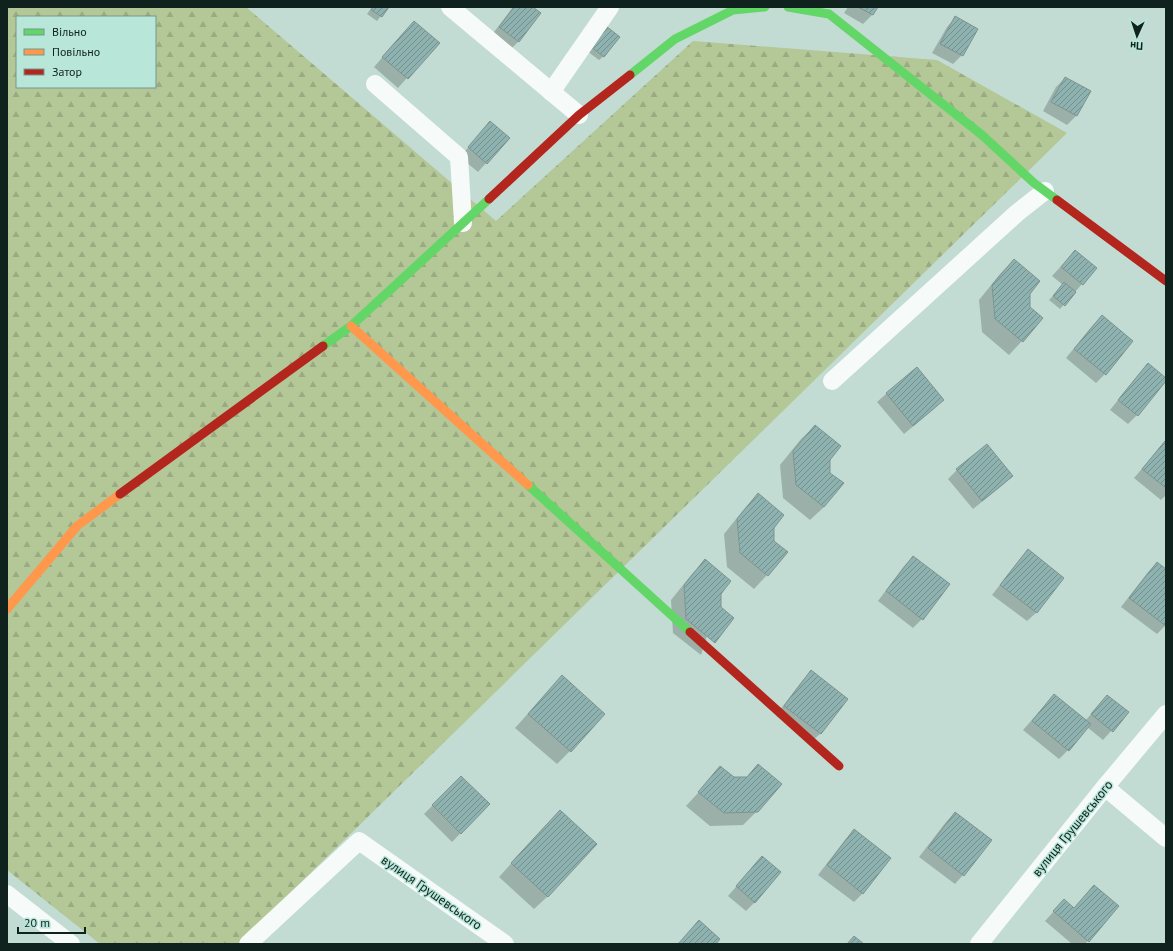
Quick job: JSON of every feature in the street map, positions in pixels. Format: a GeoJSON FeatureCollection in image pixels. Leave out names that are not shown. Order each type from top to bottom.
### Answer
{"type":"FeatureCollection","features":[{"type":"Feature","properties":{"kind":"street"},"geometry":{"type":"LineString","coordinates":[[450,7],[579,115]]}},
{"type":"Feature","properties":{"kind":"street"},"geometry":{"type":"LineString","coordinates":[[551,92],[610,7]]}},
{"type":"Feature","properties":{"kind":"street"},"geometry":{"type":"LineString","coordinates":[[7,609],[77,526],[351,326],[579,115],[676,39],[733,10],[765,7]]}},
{"type":"Feature","properties":{"kind":"street"},"geometry":{"type":"LineString","coordinates":[[788,7],[829,14],[982,135],[1044,191],[1166,281]]}},
{"type":"Feature","properties":{"kind":"street"},"geometry":{"type":"LineString","coordinates":[[375,84],[459,157],[463,223]]}},
{"type":"Feature","properties":{"kind":"street"},"geometry":{"type":"LineString","coordinates":[[832,381],[1017,213],[1044,191]]}},
{"type":"Feature","properties":{"kind":"street"},"geometry":{"type":"LineString","coordinates":[[351,326],[839,766]]}},
{"type":"Feature","properties":{"kind":"street","name":"вулиця Грушевського"},"geometry":{"type":"LineString","coordinates":[[979,944],[1104,787],[1166,714]]}},
{"type":"Feature","properties":{"kind":"street"},"geometry":{"type":"LineString","coordinates":[[1104,787],[1166,838]]}},
{"type":"Feature","properties":{"kind":"street","name":"вулиця Грушевського"},"geometry":{"type":"LineString","coordinates":[[248,944],[359,841],[505,944]]}},
{"type":"Feature","properties":{"kind":"street"},"geometry":{"type":"LineString","coordinates":[[7,894],[71,944]]}},
{"type":"Feature","properties":{"kind":"green space"},"geometry":{"type":"Polygon","coordinates":[[[7,7],[246,7],[496,221],[693,41],[937,60],[1067,133],[238,944],[100,944],[7,870],[7,7]]]}},
{"type":"Feature","properties":{"kind":"building"},"geometry":{"type":"Polygon","coordinates":[[[373,7],[389,7],[382,17],[371,10],[373,7]]]}},
{"type":"Feature","properties":{"kind":"building"},"geometry":{"type":"Polygon","coordinates":[[[514,7],[533,7],[541,13],[519,42],[499,27],[514,7]]]}},
{"type":"Feature","properties":{"kind":"building"},"geometry":{"type":"Polygon","coordinates":[[[858,7],[878,7],[873,15],[858,7]]]}},
{"type":"Feature","properties":{"kind":"building"},"geometry":{"type":"Polygon","coordinates":[[[955,16],[978,29],[963,56],[940,44],[955,16]]]}},
{"type":"Feature","properties":{"kind":"building"},"geometry":{"type":"Polygon","coordinates":[[[414,21],[440,43],[408,79],[382,57],[414,21]]]}},
{"type":"Feature","properties":{"kind":"building"},"geometry":{"type":"Polygon","coordinates":[[[606,26],[620,37],[604,57],[590,46],[606,26]]]}},
{"type":"Feature","properties":{"kind":"building"},"geometry":{"type":"Polygon","coordinates":[[[1065,77],[1091,91],[1077,116],[1051,102],[1065,77]]]}},
{"type":"Feature","properties":{"kind":"building"},"geometry":{"type":"Polygon","coordinates":[[[490,121],[510,138],[487,164],[468,147],[490,121]]]}},
{"type":"Feature","properties":{"kind":"building"},"geometry":{"type":"Polygon","coordinates":[[[1075,250],[1097,268],[1083,285],[1061,267],[1075,250]]]}},
{"type":"Feature","properties":{"kind":"building"},"geometry":{"type":"Polygon","coordinates":[[[1014,259],[1040,281],[1030,294],[1030,307],[1043,318],[1023,342],[995,319],[992,285],[1014,259]]]}},
{"type":"Feature","properties":{"kind":"building"},"geometry":{"type":"Polygon","coordinates":[[[1064,282],[1076,292],[1065,306],[1053,296],[1064,282]]]}},
{"type":"Feature","properties":{"kind":"building"},"geometry":{"type":"Polygon","coordinates":[[[1102,315],[1133,341],[1106,375],[1074,349],[1102,315]]]}},
{"type":"Feature","properties":{"kind":"building"},"geometry":{"type":"Polygon","coordinates":[[[1148,363],[1166,378],[1166,381],[1138,416],[1118,400],[1148,363]]]}},
{"type":"Feature","properties":{"kind":"building"},"geometry":{"type":"Polygon","coordinates":[[[917,367],[944,400],[913,426],[886,393],[917,367]]]}},
{"type":"Feature","properties":{"kind":"building"},"geometry":{"type":"Polygon","coordinates":[[[815,425],[841,446],[830,460],[830,473],[844,483],[824,507],[796,485],[793,451],[815,425]]]}},
{"type":"Feature","properties":{"kind":"building"},"geometry":{"type":"Polygon","coordinates":[[[1166,441],[1166,488],[1142,469],[1166,441]]]}},
{"type":"Feature","properties":{"kind":"building"},"geometry":{"type":"Polygon","coordinates":[[[987,444],[1013,476],[982,501],[956,469],[987,444]]]}},
{"type":"Feature","properties":{"kind":"building"},"geometry":{"type":"Polygon","coordinates":[[[758,493],[784,515],[774,528],[774,541],[788,552],[768,576],[740,553],[737,519],[758,493]]]}},
{"type":"Feature","properties":{"kind":"building"},"geometry":{"type":"Polygon","coordinates":[[[1028,549],[1064,578],[1037,613],[1000,585],[1028,549]]]}},
{"type":"Feature","properties":{"kind":"building"},"geometry":{"type":"Polygon","coordinates":[[[913,556],[950,584],[923,620],[886,591],[913,556]]]}},
{"type":"Feature","properties":{"kind":"building"},"geometry":{"type":"Polygon","coordinates":[[[705,559],[731,581],[721,594],[721,607],[734,618],[715,643],[686,619],[684,585],[705,559]]]}},
{"type":"Feature","properties":{"kind":"building"},"geometry":{"type":"Polygon","coordinates":[[[1157,562],[1166,569],[1166,626],[1129,598],[1157,562]]]}},
{"type":"Feature","properties":{"kind":"building"},"geometry":{"type":"Polygon","coordinates":[[[811,670],[848,699],[821,734],[784,706],[811,670]]]}},
{"type":"Feature","properties":{"kind":"building"},"geometry":{"type":"Polygon","coordinates":[[[562,675],[605,714],[571,752],[528,714],[562,675]]]}},
{"type":"Feature","properties":{"kind":"building"},"geometry":{"type":"Polygon","coordinates":[[[1054,694],[1091,724],[1069,751],[1032,721],[1054,694]]]}},
{"type":"Feature","properties":{"kind":"building"},"geometry":{"type":"Polygon","coordinates":[[[1107,695],[1129,712],[1113,732],[1091,714],[1107,695]]]}},
{"type":"Feature","properties":{"kind":"building"},"geometry":{"type":"Polygon","coordinates":[[[758,764],[782,784],[758,812],[724,813],[698,792],[720,766],[734,777],[747,777],[758,764]]]}},
{"type":"Feature","properties":{"kind":"building"},"geometry":{"type":"Polygon","coordinates":[[[461,776],[490,804],[461,834],[432,805],[461,776]]]}},
{"type":"Feature","properties":{"kind":"building"},"geometry":{"type":"Polygon","coordinates":[[[560,810],[597,844],[548,897],[511,863],[560,810]]]}},
{"type":"Feature","properties":{"kind":"building"},"geometry":{"type":"Polygon","coordinates":[[[955,812],[992,840],[964,876],[928,848],[955,812]]]}},
{"type":"Feature","properties":{"kind":"building"},"geometry":{"type":"Polygon","coordinates":[[[854,829],[891,858],[863,894],[827,865],[854,829]]]}},
{"type":"Feature","properties":{"kind":"building"},"geometry":{"type":"Polygon","coordinates":[[[762,856],[781,872],[755,903],[736,886],[762,856]]]}},
{"type":"Feature","properties":{"kind":"building"},"geometry":{"type":"Polygon","coordinates":[[[1094,885],[1119,906],[1089,942],[1053,911],[1064,899],[1074,908],[1094,885]]]}},
{"type":"Feature","properties":{"kind":"building"},"geometry":{"type":"Polygon","coordinates":[[[699,920],[720,939],[716,944],[678,944],[699,920]]]}},
{"type":"Feature","properties":{"kind":"building"},"geometry":{"type":"Polygon","coordinates":[[[854,936],[864,944],[847,944],[854,936]]]}},
{"type":"Feature","properties":{"kind":"traffic: fast"},"geometry":{"type":"LineString","coordinates":[[630,75],[675,39],[733,10],[765,7]]}},
{"type":"Feature","properties":{"kind":"traffic: fast"},"geometry":{"type":"LineString","coordinates":[[788,7],[829,14],[982,135],[1034,183],[1057,200]]}},
{"type":"Feature","properties":{"kind":"traffic: fast"},"geometry":{"type":"LineString","coordinates":[[323,346],[351,326],[489,199]]}},
{"type":"Feature","properties":{"kind":"traffic: fast"},"geometry":{"type":"LineString","coordinates":[[528,485],[690,632]]}},
{"type":"Feature","properties":{"kind":"traffic: slow"},"geometry":{"type":"LineString","coordinates":[[351,326],[528,485]]}},
{"type":"Feature","properties":{"kind":"traffic: slow"},"geometry":{"type":"LineString","coordinates":[[7,609],[77,526],[120,494]]}},
{"type":"Feature","properties":{"kind":"traffic: jam"},"geometry":{"type":"LineString","coordinates":[[489,199],[579,115],[630,75]]}},
{"type":"Feature","properties":{"kind":"traffic: jam"},"geometry":{"type":"LineString","coordinates":[[1057,200],[1166,281]]}},
{"type":"Feature","properties":{"kind":"traffic: jam"},"geometry":{"type":"LineString","coordinates":[[120,494],[323,346]]}},
{"type":"Feature","properties":{"kind":"traffic: jam"},"geometry":{"type":"LineString","coordinates":[[690,632],[839,766]]}}]}
